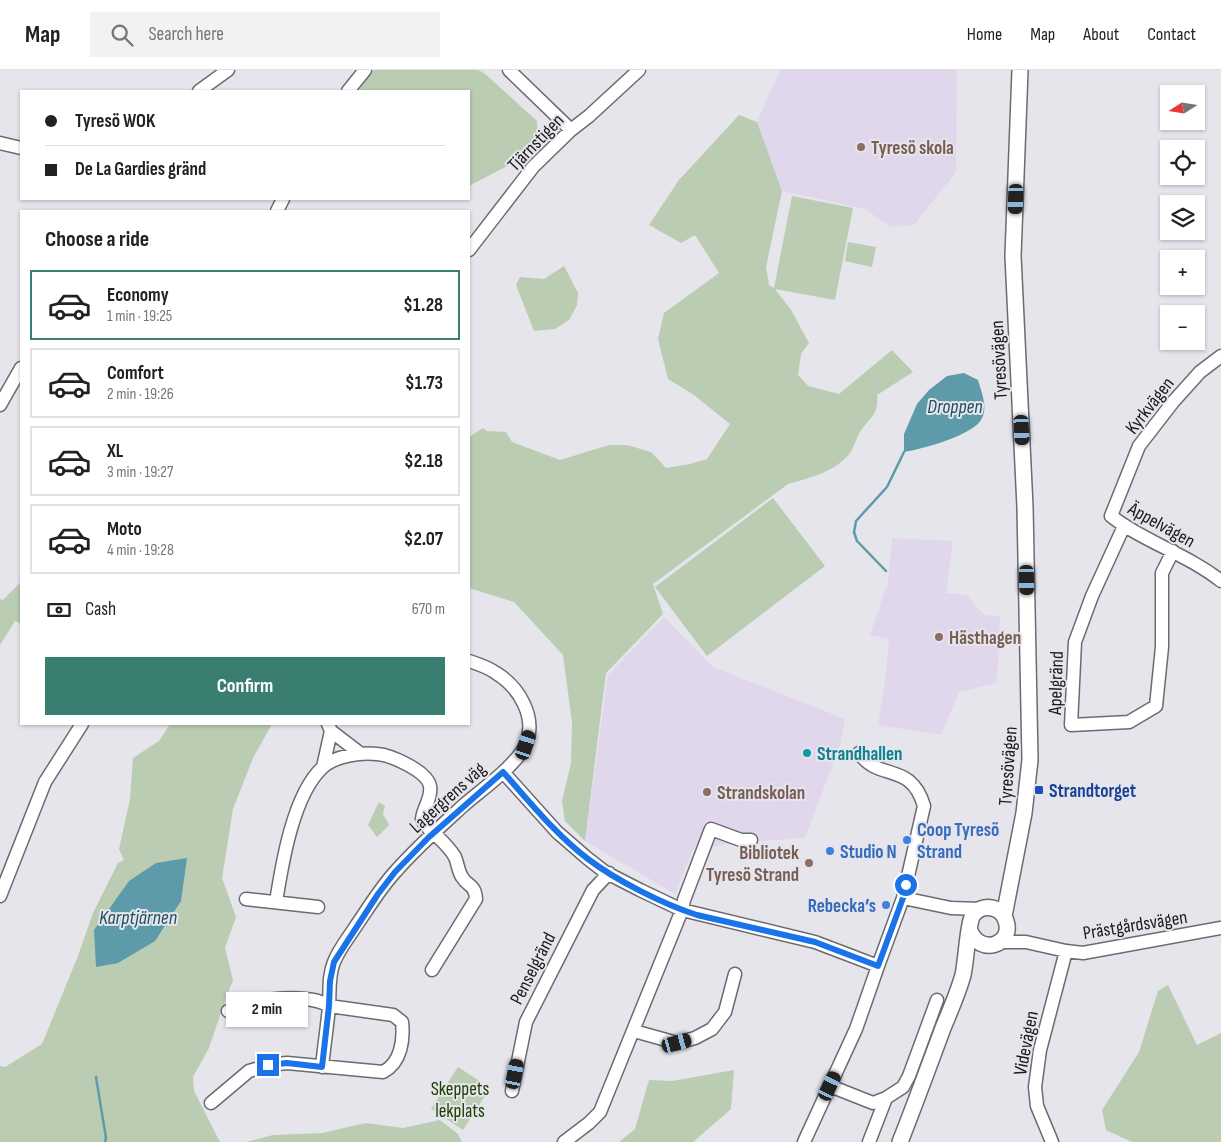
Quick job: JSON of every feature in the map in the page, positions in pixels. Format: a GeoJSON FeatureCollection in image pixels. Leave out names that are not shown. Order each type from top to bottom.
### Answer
{"type":"FeatureCollection","features":[{"type":"Feature","properties":{"kind":"main road","name":"Tyresövägen"},"geometry":{"type":"LineString","coordinates":[[963,975],[1006,933],[1006,922],[1024,813],[1030,760],[1025,507],[1014,256],[1020,70]]}},
{"type":"Feature","properties":{"kind":"main road","name":"Tyresövägen"},"geometry":{"type":"LineString","coordinates":[[900,1142],[963,975],[970,927],[974,914],[983,908],[1004,887],[1018,813],[1030,707]]}},
{"type":"Feature","properties":{"kind":"main road"},"geometry":{"type":"LineString","coordinates":[[983,908],[998,910],[1006,922]]}},
{"type":"Feature","properties":{"kind":"main road"},"geometry":{"type":"LineString","coordinates":[[970,927],[976,941],[993,944]]}},
{"type":"Feature","properties":{"kind":"street"},"geometry":{"type":"LineString","coordinates":[[200,90],[228,70]]}},
{"type":"Feature","properties":{"kind":"street"},"geometry":{"type":"LineString","coordinates":[[349,90],[365,70]]}},
{"type":"Feature","properties":{"kind":"street"},"geometry":{"type":"LineString","coordinates":[[509,70],[571,130]]}},
{"type":"Feature","properties":{"kind":"street","name":"Tjärnstigen"},"geometry":{"type":"LineString","coordinates":[[470,249],[533,167],[571,130],[639,70]]}},
{"type":"Feature","properties":{"kind":"street"},"geometry":{"type":"LineString","coordinates":[[0,143],[20,148]]}},
{"type":"Feature","properties":{"kind":"street","name":"Kyrkvägen"},"geometry":{"type":"LineString","coordinates":[[1111,516],[1139,446],[1173,402],[1200,372],[1221,356]]}},
{"type":"Feature","properties":{"kind":"street"},"geometry":{"type":"LineString","coordinates":[[0,405],[20,370]]}},
{"type":"Feature","properties":{"kind":"street","name":"Äppelvägen"},"geometry":{"type":"LineString","coordinates":[[1111,516],[1124,526],[1173,551],[1221,580]]}},
{"type":"Feature","properties":{"kind":"street","name":"Apelgränd"},"geometry":{"type":"LineString","coordinates":[[1124,526],[1092,596],[1075,642],[1071,725],[1129,722],[1156,706],[1162,647],[1162,573],[1173,551]]}},
{"type":"Feature","properties":{"kind":"street"},"geometry":{"type":"LineString","coordinates":[[470,661],[498,674],[525,704],[529,735],[526,745],[503,772]]}},
{"type":"Feature","properties":{"kind":"street"},"geometry":{"type":"LineString","coordinates":[[0,896],[45,782],[81,725]]}},
{"type":"Feature","properties":{"kind":"street"},"geometry":{"type":"LineString","coordinates":[[329,727],[361,754]]}},
{"type":"Feature","properties":{"kind":"street"},"geometry":{"type":"LineString","coordinates":[[322,767],[329,727]]}},
{"type":"Feature","properties":{"kind":"street"},"geometry":{"type":"LineString","coordinates":[[804,1142],[856,1029],[903,898],[924,813],[922,799],[916,786],[909,780],[876,767],[859,753]]}},
{"type":"Feature","properties":{"kind":"street"},"geometry":{"type":"LineString","coordinates":[[276,902],[283,860],[291,829],[302,799],[312,780],[322,767],[339,759],[361,754],[378,754],[410,766],[428,780],[430,793],[422,819],[433,833],[451,850],[463,879],[473,886],[476,900],[432,970]]}},
{"type":"Feature","properties":{"kind":"street","name":"Lagergrens väg"},"geometry":{"type":"LineString","coordinates":[[329,1006],[330,981],[334,962],[378,894],[395,872],[433,833],[503,772],[557,832],[587,858],[609,873],[682,910],[815,942],[878,966]]}},
{"type":"Feature","properties":{"kind":"street"},"geometry":{"type":"LineString","coordinates":[[564,1142],[600,1112],[682,910],[711,829],[741,840],[750,840]]}},
{"type":"Feature","properties":{"kind":"street","name":"Penselgränd"},"geometry":{"type":"LineString","coordinates":[[512,1091],[526,1022],[594,890],[609,873]]}},
{"type":"Feature","properties":{"kind":"street"},"geometry":{"type":"LineString","coordinates":[[903,898],[951,908],[983,908]]}},
{"type":"Feature","properties":{"kind":"street"},"geometry":{"type":"LineString","coordinates":[[246,899],[318,907]]}},
{"type":"Feature","properties":{"kind":"street"},"geometry":{"type":"LineString","coordinates":[[951,908],[970,927]]}},
{"type":"Feature","properties":{"kind":"street","name":"Prästgårdsvägen"},"geometry":{"type":"LineString","coordinates":[[1006,922],[1026,942]]}},
{"type":"Feature","properties":{"kind":"street","name":"Prästgårdsvägen"},"geometry":{"type":"LineString","coordinates":[[993,944],[1026,942],[1083,953],[1221,928]]}},
{"type":"Feature","properties":{"kind":"street","name":"Videvägen"},"geometry":{"type":"LineString","coordinates":[[1052,1142],[1038,1106],[1035,1087],[1040,1050],[1066,951]]}},
{"type":"Feature","properties":{"kind":"street"},"geometry":{"type":"LineString","coordinates":[[634,1030],[677,1043],[695,1038],[712,1029],[725,1012],[735,974]]}},
{"type":"Feature","properties":{"kind":"street"},"geometry":{"type":"LineString","coordinates":[[210,1102],[249,1071],[268,1065],[287,1063],[383,1072],[390,1068],[401,1049],[404,1035],[402,1022],[393,1015],[329,1006],[322,1001],[288,998],[266,1000],[228,1011]]}},
{"type":"Feature","properties":{"kind":"street"},"geometry":{"type":"LineString","coordinates":[[830,1086],[872,1103],[886,1098],[903,1087],[909,1076],[937,1000]]}},
{"type":"Feature","properties":{"kind":"street"},"geometry":{"type":"LineString","coordinates":[[322,1067],[329,1006]]}},
{"type":"Feature","properties":{"kind":"street"},"geometry":{"type":"LineString","coordinates":[[869,1142],[886,1098]]}},
{"type":"Feature","properties":{"kind":"shaded area","name":"Tyresö skola"},"geometry":{"type":"Polygon","coordinates":[[[780,70],[957,70],[956,172],[914,225],[891,227],[865,209],[782,191],[757,122],[780,70]]]}},
{"type":"Feature","properties":{"kind":"shaded area","name":"Hästhagen"},"geometry":{"type":"Polygon","coordinates":[[[892,538],[953,541],[946,593],[967,595],[984,615],[1000,616],[997,683],[959,692],[941,735],[878,725],[889,639],[870,635],[888,581],[892,538]]]}},
{"type":"Feature","properties":{"kind":"shaded area","name":"Strandskolan"},"geometry":{"type":"Polygon","coordinates":[[[664,617],[713,667],[845,719],[840,745],[805,838],[748,842],[693,849],[675,894],[585,841],[608,675],[664,617]]]}},
{"type":"Feature","properties":{"kind":"green space"},"geometry":{"type":"Polygon","coordinates":[[[375,70],[478,70],[484,73],[537,121],[538,143],[513,163],[470,185],[470,90],[360,90],[371,72],[375,70]]]}},
{"type":"Feature","properties":{"kind":"green space"},"geometry":{"type":"Polygon","coordinates":[[[739,115],[757,122],[782,191],[766,267],[769,285],[774,288],[792,196],[853,208],[835,300],[775,289],[791,310],[809,343],[801,354],[798,375],[808,386],[839,394],[892,350],[913,372],[877,395],[875,412],[860,432],[850,453],[844,460],[830,470],[788,484],[653,584],[663,614],[606,673],[585,841],[565,821],[562,801],[571,763],[572,722],[563,655],[514,602],[470,588],[470,436],[483,428],[487,431],[506,432],[512,442],[560,460],[609,445],[627,445],[651,452],[666,468],[707,459],[730,424],[694,395],[668,379],[658,339],[664,313],[719,273],[695,235],[681,243],[649,225],[679,180],[739,115]]]}},
{"type":"Feature","properties":{"kind":"green space"},"geometry":{"type":"Polygon","coordinates":[[[848,242],[876,247],[872,267],[845,261],[848,242]]]}},
{"type":"Feature","properties":{"kind":"green space"},"geometry":{"type":"Polygon","coordinates":[[[564,266],[578,293],[577,305],[569,320],[555,329],[534,331],[516,285],[520,277],[544,279],[564,266]]]}},
{"type":"Feature","properties":{"kind":"green space"},"geometry":{"type":"Polygon","coordinates":[[[773,498],[825,566],[707,656],[655,587],[773,498]]]}},
{"type":"Feature","properties":{"kind":"green space"},"geometry":{"type":"Polygon","coordinates":[[[20,583],[20,624],[15,621],[0,645],[0,599],[3,600],[20,583]]]}},
{"type":"Feature","properties":{"kind":"green space"},"geometry":{"type":"Polygon","coordinates":[[[169,725],[271,725],[253,758],[233,809],[222,878],[236,917],[225,948],[233,980],[209,1048],[193,1077],[194,1091],[220,1142],[0,1142],[0,1066],[5,1067],[42,1044],[78,956],[93,913],[118,863],[124,860],[119,849],[130,799],[133,758],[159,741],[169,725]]]}},
{"type":"Feature","properties":{"kind":"green space"},"geometry":{"type":"Polygon","coordinates":[[[379,802],[385,806],[383,814],[389,825],[377,837],[368,825],[379,802]]]}},
{"type":"Feature","properties":{"kind":"green space"},"geometry":{"type":"Polygon","coordinates":[[[1168,985],[1197,1045],[1221,1033],[1221,1142],[1132,1142],[1106,1130],[1102,1110],[1139,1052],[1158,991],[1168,985]]]}},
{"type":"Feature","properties":{"kind":"green space","name":"Skeppets lekplats"},"geometry":{"type":"Polygon","coordinates":[[[458,1067],[490,1088],[463,1130],[431,1109],[458,1067]]]}},
{"type":"Feature","properties":{"kind":"green space"},"geometry":{"type":"Polygon","coordinates":[[[734,1070],[731,1109],[693,1142],[619,1142],[635,1129],[649,1080],[672,1081],[734,1070]]]}},
{"type":"Feature","properties":{"kind":"green space"},"geometry":{"type":"Polygon","coordinates":[[[440,1120],[458,1134],[462,1142],[246,1142],[273,1135],[322,1133],[366,1123],[403,1128],[440,1120]]]}},
{"type":"Feature","properties":{"kind":"water","name":"Droppen"},"geometry":{"type":"Polygon","coordinates":[[[964,373],[978,380],[984,404],[982,418],[969,430],[959,435],[923,448],[904,452],[904,434],[917,404],[929,390],[947,376],[964,373]]]}},
{"type":"Feature","properties":{"kind":"water","name":"Karptjärnen"},"geometry":{"type":"Polygon","coordinates":[[[187,858],[181,901],[155,941],[118,963],[96,967],[94,930],[129,881],[156,863],[187,858]]]}},
{"type":"Feature","properties":{"kind":"waterway"},"geometry":{"type":"LineString","coordinates":[[886,571],[857,541],[854,532],[856,521],[887,487],[904,452]]}},
{"type":"Feature","properties":{"kind":"waterway"},"geometry":{"type":"LineString","coordinates":[[96,1077],[106,1138],[105,1142]]}},
{"type":"Feature","properties":{"kind":"place","name":"Tyresö skola"},"geometry":{"type":"Point","coordinates":[861,147]}},
{"type":"Feature","properties":{"kind":"place","name":"Hästhagen"},"geometry":{"type":"Point","coordinates":[939,637]}},
{"type":"Feature","properties":{"kind":"place","name":"Strandhallen"},"geometry":{"type":"Point","coordinates":[807,753]}},
{"type":"Feature","properties":{"kind":"place","name":"Strandtorget"},"geometry":{"type":"Point","coordinates":[1039,790]}},
{"type":"Feature","properties":{"kind":"place","name":"Strandskolan"},"geometry":{"type":"Point","coordinates":[707,792]}},
{"type":"Feature","properties":{"kind":"place","name":"Coop Tyresö Strand"},"geometry":{"type":"Point","coordinates":[907,840]}},
{"type":"Feature","properties":{"kind":"place","name":"Studio N"},"geometry":{"type":"Point","coordinates":[830,851]}},
{"type":"Feature","properties":{"kind":"place","name":"Bibliotek Tyresö Strand"},"geometry":{"type":"Point","coordinates":[809,863]}},
{"type":"Feature","properties":{"kind":"place","name":"Rebecka’s"},"geometry":{"type":"Point","coordinates":[886,905]}},
{"type":"Feature","properties":{"kind":"route"},"geometry":{"type":"LineString","coordinates":[[268,1065],[287,1063],[322,1067],[330,981],[334,962],[378,894],[395,872],[429,837],[503,772],[557,832],[605,872],[682,910],[815,942],[878,966],[906,885]]}}]}
